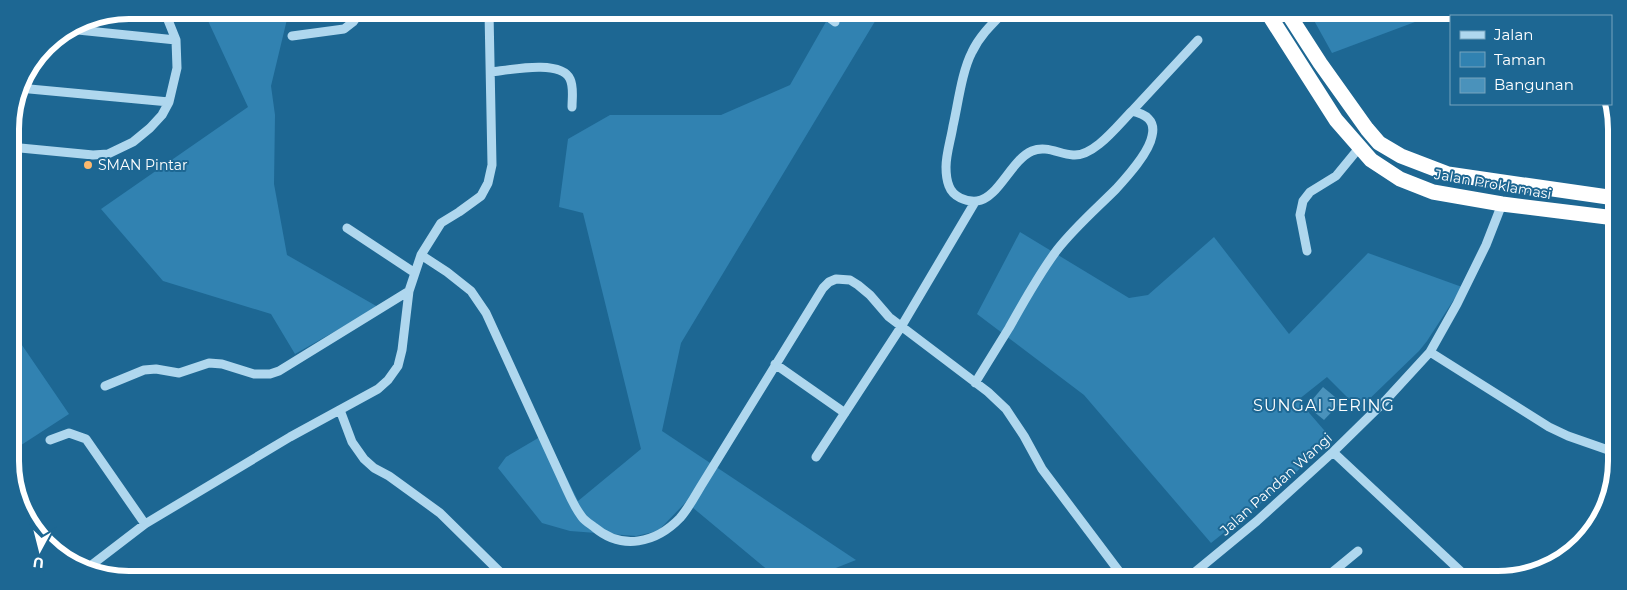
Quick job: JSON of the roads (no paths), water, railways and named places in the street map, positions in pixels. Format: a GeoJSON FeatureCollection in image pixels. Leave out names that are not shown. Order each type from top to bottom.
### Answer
{"type":"FeatureCollection","features":[{"type":"Feature","properties":{"kind":"highway","name":"Jalan Proklamasi"},"geometry":{"type":"LineString","coordinates":[[1272,19],[1336,120],[1371,160],[1400,178],[1433,192],[1502,204],[1608,217]]}},
{"type":"Feature","properties":{"kind":"highway","name":"Jalan Proklamasi"},"geometry":{"type":"LineString","coordinates":[[1291,19],[1366,129],[1379,143],[1401,156],[1448,174],[1608,197]]}},
{"type":"Feature","properties":{"kind":"street"},"geometry":{"type":"LineString","coordinates":[[19,148],[93,155],[108,154],[132,142],[150,128],[162,116],[169,102],[177,68],[176,40],[168,19]]}},
{"type":"Feature","properties":{"kind":"street"},"geometry":{"type":"LineString","coordinates":[[292,36],[344,29],[355,19]]}},
{"type":"Feature","properties":{"kind":"street"},"geometry":{"type":"LineString","coordinates":[[92,564],[145,524],[290,437],[378,389],[388,380],[398,366],[402,350],[409,291],[421,255],[441,223],[481,196],[488,183],[492,164],[489,19]]}},
{"type":"Feature","properties":{"kind":"street"},"geometry":{"type":"LineString","coordinates":[[831,19],[835,22]]}},
{"type":"Feature","properties":{"kind":"street"},"geometry":{"type":"LineString","coordinates":[[997,19],[981,36],[970,54],[962,84],[946,167],[949,187],[956,196],[975,202],[991,196],[1002,180],[1031,151],[1042,149],[1073,155],[1083,154],[1092,150],[1198,40]]}},
{"type":"Feature","properties":{"kind":"street"},"geometry":{"type":"LineString","coordinates":[[81,30],[176,40]]}},
{"type":"Feature","properties":{"kind":"street"},"geometry":{"type":"LineString","coordinates":[[490,72],[533,68],[559,70],[566,73],[572,85],[572,107]]}},
{"type":"Feature","properties":{"kind":"street"},"geometry":{"type":"LineString","coordinates":[[27,89],[169,102]]}},
{"type":"Feature","properties":{"kind":"street"},"geometry":{"type":"LineString","coordinates":[[975,383],[1058,248],[1122,182],[1148,146],[1152,138],[1151,120],[1144,114],[1132,110]]}},
{"type":"Feature","properties":{"kind":"street"},"geometry":{"type":"LineString","coordinates":[[1307,251],[1300,215],[1304,201],[1310,192],[1336,176],[1359,148]]}},
{"type":"Feature","properties":{"kind":"street"},"geometry":{"type":"LineString","coordinates":[[816,457],[901,327],[975,202]]}},
{"type":"Feature","properties":{"kind":"street","name":"Jalan Pandan Wangi"},"geometry":{"type":"LineString","coordinates":[[1197,571],[1257,521],[1333,452],[1385,401],[1430,352],[1486,246],[1502,204]]}},
{"type":"Feature","properties":{"kind":"street"},"geometry":{"type":"LineString","coordinates":[[347,228],[415,273]]}},
{"type":"Feature","properties":{"kind":"street"},"geometry":{"type":"LineString","coordinates":[[421,255],[471,291],[486,313],[566,490],[582,517],[601,534],[611,539],[643,541],[660,534],[680,517],[702,486],[823,288],[829,282],[836,279],[850,280],[858,284],[901,327],[975,383],[1006,410],[1024,436],[1042,469],[1119,571]]}},
{"type":"Feature","properties":{"kind":"street"},"geometry":{"type":"LineString","coordinates":[[105,386],[144,370],[156,369],[179,373],[209,363],[222,364],[254,374],[270,374],[279,371],[409,291]]}},
{"type":"Feature","properties":{"kind":"street"},"geometry":{"type":"LineString","coordinates":[[1430,352],[1549,427],[1608,450]]}},
{"type":"Feature","properties":{"kind":"street"},"geometry":{"type":"LineString","coordinates":[[775,364],[845,413]]}},
{"type":"Feature","properties":{"kind":"street"},"geometry":{"type":"LineString","coordinates":[[340,410],[352,442],[364,459],[374,468],[389,476],[440,513],[499,571]]}},
{"type":"Feature","properties":{"kind":"street"},"geometry":{"type":"LineString","coordinates":[[50,440],[69,434],[86,439],[145,524]]}},
{"type":"Feature","properties":{"kind":"street"},"geometry":{"type":"LineString","coordinates":[[1333,452],[1460,571]]}},
{"type":"Feature","properties":{"kind":"street"},"geometry":{"type":"LineString","coordinates":[[1334,571],[1358,551]]}},
{"type":"Feature","properties":{"kind":"place","name":"SMAN Pintar"},"geometry":{"type":"Point","coordinates":[88,165]}},
{"type":"Feature","properties":{"kind":"district","name":"SUNGAI JERING"},"geometry":{"type":"Point","coordinates":[1324,405]}}]}
